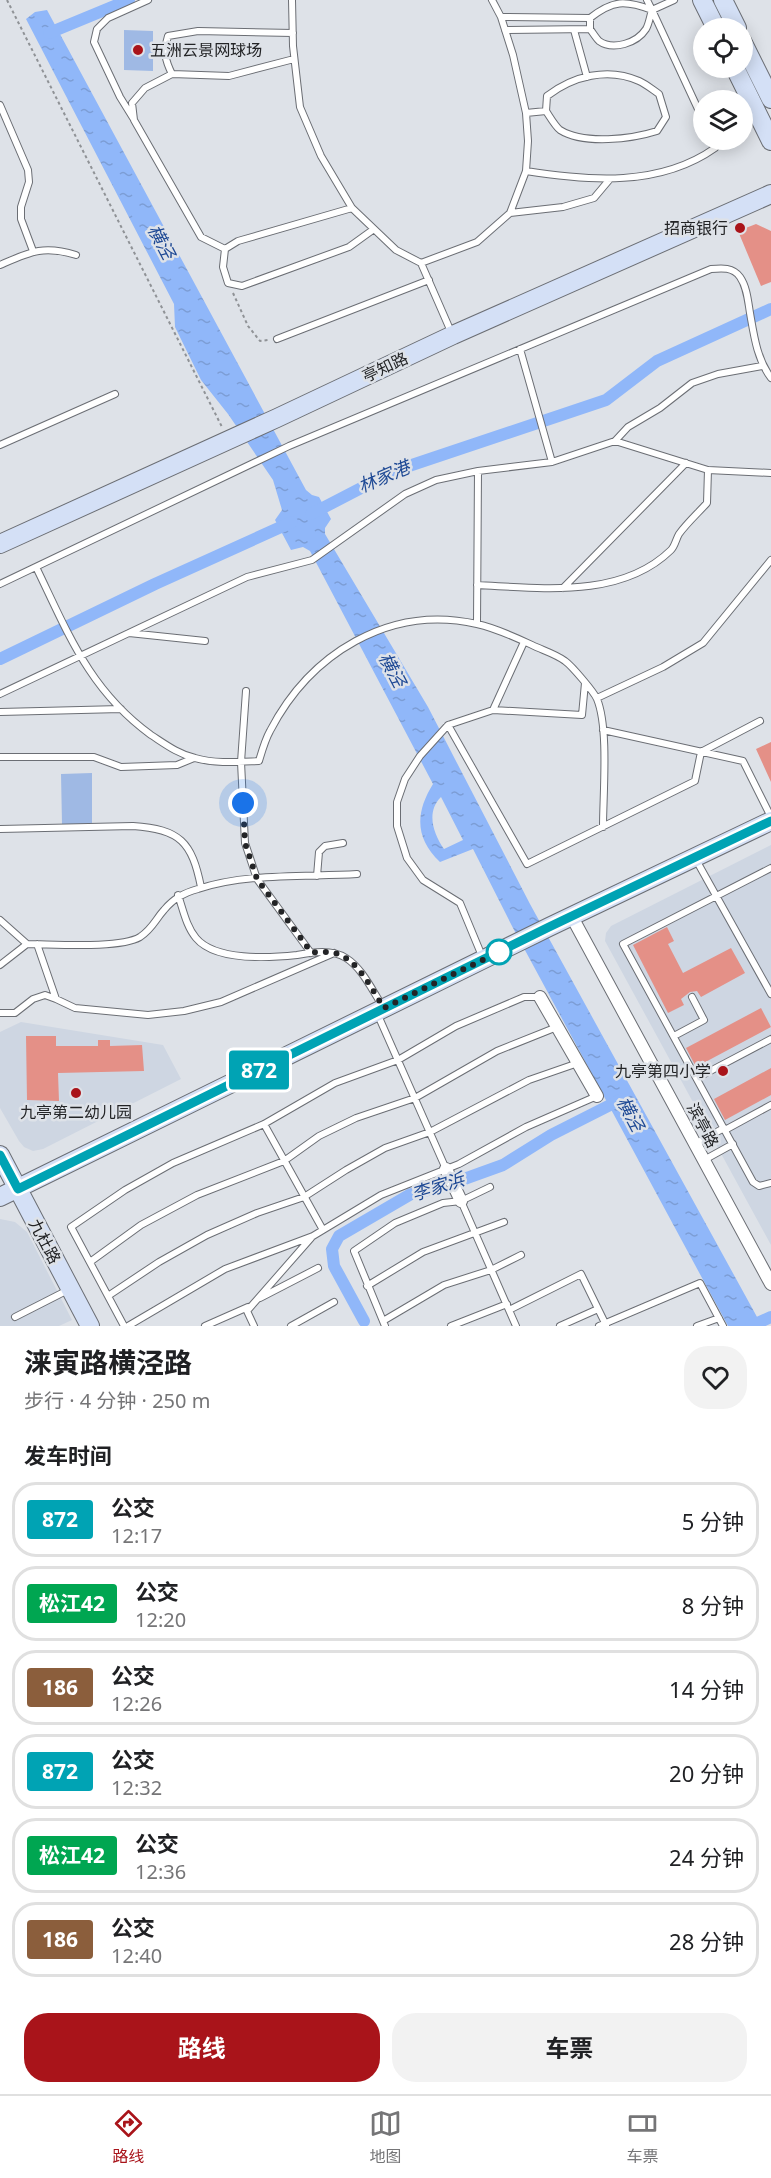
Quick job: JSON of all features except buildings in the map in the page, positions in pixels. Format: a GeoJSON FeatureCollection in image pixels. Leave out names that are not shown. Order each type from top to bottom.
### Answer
{"type":"FeatureCollection","features":[{"type":"Feature","properties":{"kind":"street"},"geometry":{"type":"LineString","coordinates":[[702,0],[711,18]]}},
{"type":"Feature","properties":{"kind":"street"},"geometry":{"type":"LineString","coordinates":[[723,0],[732,18]]}},
{"type":"Feature","properties":{"kind":"street"},"geometry":{"type":"LineString","coordinates":[[753,62],[771,99]]}},
{"type":"Feature","properties":{"kind":"street"},"geometry":{"type":"LineString","coordinates":[[740,78],[771,141]]}},
{"type":"Feature","properties":{"kind":"street","name":"亭知路"},"geometry":{"type":"LineString","coordinates":[[0,544],[453,335],[771,194]]}},
{"type":"Feature","properties":{"kind":"street"},"geometry":{"type":"LineString","coordinates":[[0,1197],[771,819]]}},
{"type":"Feature","properties":{"kind":"street","name":"滨亭路"},"geometry":{"type":"LineString","coordinates":[[572,917],[771,1284]]}},
{"type":"Feature","properties":{"kind":"street"},"geometry":{"type":"LineString","coordinates":[[540,997],[597,1096]]}},
{"type":"Feature","properties":{"kind":"street","name":"九杜路"},"geometry":{"type":"LineString","coordinates":[[0,1155],[90,1326]]}},
{"type":"Feature","properties":{"kind":"street"},"geometry":{"type":"LineString","coordinates":[[446,1169],[461,1201]]}},
{"type":"Feature","properties":{"kind":"lane"},"geometry":{"type":"LineString","coordinates":[[148,0],[108,18],[97,29],[94,42],[120,97],[201,237],[225,249]]}},
{"type":"Feature","properties":{"kind":"lane"},"geometry":{"type":"LineString","coordinates":[[292,0],[294,59],[300,107],[321,156],[352,208],[396,250],[421,263],[453,335]]}},
{"type":"Feature","properties":{"kind":"lane"},"geometry":{"type":"LineString","coordinates":[[421,263],[477,242],[510,213],[526,171],[528,141],[520,81],[501,17],[492,0]]}},
{"type":"Feature","properties":{"kind":"lane"},"geometry":{"type":"LineString","coordinates":[[647,0],[693,98]]}},
{"type":"Feature","properties":{"kind":"lane"},"geometry":{"type":"LineString","coordinates":[[501,17],[590,18],[613,2],[632,3],[652,10],[674,0]]}},
{"type":"Feature","properties":{"kind":"lane"},"geometry":{"type":"LineString","coordinates":[[590,18],[590,29],[600,42],[614,45],[628,44],[647,28],[652,10]]}},
{"type":"Feature","properties":{"kind":"lane"},"geometry":{"type":"LineString","coordinates":[[505,30],[590,29]]}},
{"type":"Feature","properties":{"kind":"lane"},"geometry":{"type":"LineString","coordinates":[[574,30],[586,77]]}},
{"type":"Feature","properties":{"kind":"lane"},"geometry":{"type":"LineString","coordinates":[[172,74],[166,62],[164,48],[168,36],[198,31],[293,33]]}},
{"type":"Feature","properties":{"kind":"lane"},"geometry":{"type":"LineString","coordinates":[[134,120],[132,103],[145,88],[172,74],[229,76],[294,59]]}},
{"type":"Feature","properties":{"kind":"lane"},"geometry":{"type":"LineString","coordinates":[[609,74],[638,81],[659,94],[666,117],[657,131],[639,136],[581,137],[559,129],[546,111],[547,96],[563,84],[586,77],[609,74]]}},
{"type":"Feature","properties":{"kind":"lane"},"geometry":{"type":"LineString","coordinates":[[0,105],[27,170],[29,182],[21,207],[21,219],[33,251]]}},
{"type":"Feature","properties":{"kind":"lane"},"geometry":{"type":"LineString","coordinates":[[526,113],[546,111]]}},
{"type":"Feature","properties":{"kind":"lane"},"geometry":{"type":"LineString","coordinates":[[526,171],[565,177],[610,179],[649,175],[699,160],[713,150]]}},
{"type":"Feature","properties":{"kind":"lane"},"geometry":{"type":"LineString","coordinates":[[510,213],[563,207],[594,198],[610,179]]}},
{"type":"Feature","properties":{"kind":"lane"},"geometry":{"type":"LineString","coordinates":[[225,249],[238,241],[352,208]]}},
{"type":"Feature","properties":{"kind":"lane"},"geometry":{"type":"LineString","coordinates":[[225,249],[223,267],[228,283],[242,286],[350,247],[374,229]]}},
{"type":"Feature","properties":{"kind":"lane"},"geometry":{"type":"LineString","coordinates":[[0,265],[33,251],[59,250],[76,255]]}},
{"type":"Feature","properties":{"kind":"lane"},"geometry":{"type":"LineString","coordinates":[[0,584],[289,446],[711,269],[727,267],[740,276],[747,294],[753,333],[762,366],[771,378]]}},
{"type":"Feature","properties":{"kind":"lane"},"geometry":{"type":"LineString","coordinates":[[278,339],[429,280]]}},
{"type":"Feature","properties":{"kind":"lane"},"geometry":{"type":"LineString","coordinates":[[520,349],[552,462]]}},
{"type":"Feature","properties":{"kind":"lane"},"geometry":{"type":"LineString","coordinates":[[0,694],[247,577],[312,560],[405,494],[436,480],[478,471],[552,462],[615,441],[628,427],[660,408],[692,384],[718,374],[762,366]]}},
{"type":"Feature","properties":{"kind":"lane"},"geometry":{"type":"LineString","coordinates":[[0,444],[115,394]]}},
{"type":"Feature","properties":{"kind":"lane"},"geometry":{"type":"LineString","coordinates":[[615,441],[708,470],[771,473]]}},
{"type":"Feature","properties":{"kind":"lane"},"geometry":{"type":"LineString","coordinates":[[562,588],[686,463]]}},
{"type":"Feature","properties":{"kind":"lane"},"geometry":{"type":"LineString","coordinates":[[477,585],[562,588],[606,583],[644,570],[673,549],[678,535],[707,503],[708,470]]}},
{"type":"Feature","properties":{"kind":"lane"},"geometry":{"type":"LineString","coordinates":[[477,624],[478,471]]}},
{"type":"Feature","properties":{"kind":"lane"},"geometry":{"type":"LineString","coordinates":[[597,698],[663,667],[703,643],[771,560]]}},
{"type":"Feature","properties":{"kind":"lane"},"geometry":{"type":"LineString","coordinates":[[36,567],[73,644],[91,675],[121,709],[169,748],[194,758],[222,763],[259,761],[269,733],[302,683],[325,661],[357,639],[390,626],[435,620],[477,624],[524,642],[566,662],[597,698],[603,730],[603,827]]}},
{"type":"Feature","properties":{"kind":"lane"},"geometry":{"type":"LineString","coordinates":[[128,633],[205,640]]}},
{"type":"Feature","properties":{"kind":"lane"},"geometry":{"type":"LineString","coordinates":[[493,710],[524,642]]}},
{"type":"Feature","properties":{"kind":"lane"},"geometry":{"type":"LineString","coordinates":[[484,959],[460,903],[423,880],[407,858],[397,826],[397,802],[405,779],[420,756],[448,725],[493,710],[582,715],[585,683]]}},
{"type":"Feature","properties":{"kind":"lane"},"geometry":{"type":"LineString","coordinates":[[246,691],[241,762],[245,843],[257,879],[311,952]]}},
{"type":"Feature","properties":{"kind":"lane"},"geometry":{"type":"LineString","coordinates":[[0,712],[121,709]]}},
{"type":"Feature","properties":{"kind":"lane"},"geometry":{"type":"LineString","coordinates":[[448,725],[527,864],[695,781],[702,752],[760,721]]}},
{"type":"Feature","properties":{"kind":"lane"},"geometry":{"type":"LineString","coordinates":[[603,730],[743,761],[771,819]]}},
{"type":"Feature","properties":{"kind":"lane"},"geometry":{"type":"LineString","coordinates":[[0,757],[94,757],[121,767],[177,765],[194,758]]}},
{"type":"Feature","properties":{"kind":"lane"},"geometry":{"type":"LineString","coordinates":[[0,829],[133,826],[168,832],[181,840],[191,851],[201,887]]}},
{"type":"Feature","properties":{"kind":"lane"},"geometry":{"type":"LineString","coordinates":[[317,876],[319,852],[325,846],[343,843]]}},
{"type":"Feature","properties":{"kind":"lane"},"geometry":{"type":"LineString","coordinates":[[694,858],[771,994]]}},
{"type":"Feature","properties":{"kind":"lane"},"geometry":{"type":"LineString","coordinates":[[771,868],[623,944],[753,1182],[759,1186],[771,1183]]}},
{"type":"Feature","properties":{"kind":"lane"},"geometry":{"type":"LineString","coordinates":[[0,965],[27,944],[115,943],[138,938],[154,926],[162,911],[178,895],[201,887],[229,880],[357,874]]}},
{"type":"Feature","properties":{"kind":"lane"},"geometry":{"type":"LineString","coordinates":[[178,895],[196,938],[209,949],[254,957],[281,957],[311,952],[334,953],[347,958],[356,966],[381,1010],[398,1060],[446,1169]]}},
{"type":"Feature","properties":{"kind":"lane"},"geometry":{"type":"LineString","coordinates":[[0,920],[27,944]]}},
{"type":"Feature","properties":{"kind":"lane"},"geometry":{"type":"LineString","coordinates":[[37,944],[56,999]]}},
{"type":"Feature","properties":{"kind":"lane"},"geometry":{"type":"LineString","coordinates":[[0,1013],[15,1013],[33,999],[45,995],[75,1008],[148,1015],[184,1011],[231,998],[334,953]]}},
{"type":"Feature","properties":{"kind":"lane"},"geometry":{"type":"LineString","coordinates":[[540,997],[524,997],[456,1026],[398,1060],[335,1083],[264,1124],[173,1163],[124,1190],[71,1227],[108,1296],[126,1326],[225,1269],[313,1236],[381,1195],[446,1169],[526,1127],[597,1096]]}},
{"type":"Feature","properties":{"kind":"lane"},"geometry":{"type":"LineString","coordinates":[[674,1036],[704,1020],[692,997]]}},
{"type":"Feature","properties":{"kind":"lane"},"geometry":{"type":"LineString","coordinates":[[90,1262],[141,1226],[170,1209],[228,1182],[284,1161],[319,1136],[356,1118],[415,1098],[497,1051],[557,1027]]}},
{"type":"Feature","properties":{"kind":"lane"},"geometry":{"type":"LineString","coordinates":[[696,1078],[771,1039]]}},
{"type":"Feature","properties":{"kind":"lane"},"geometry":{"type":"LineString","coordinates":[[108,1296],[159,1262],[207,1235],[257,1212],[304,1197],[385,1148],[430,1132],[529,1080],[578,1063]]}},
{"type":"Feature","properties":{"kind":"lane"},"geometry":{"type":"LineString","coordinates":[[695,1144],[771,1105]]}},
{"type":"Feature","properties":{"kind":"lane"},"geometry":{"type":"LineString","coordinates":[[264,1124],[323,1230]]}},
{"type":"Feature","properties":{"kind":"lane"},"geometry":{"type":"LineString","coordinates":[[704,1160],[733,1144]]}},
{"type":"Feature","properties":{"kind":"lane"},"geometry":{"type":"LineString","coordinates":[[490,1187],[461,1201],[443,1203],[394,1223],[354,1251],[367,1286],[384,1323],[444,1285],[491,1270],[521,1255]]}},
{"type":"Feature","properties":{"kind":"lane"},"geometry":{"type":"LineString","coordinates":[[461,1201],[516,1326]]}},
{"type":"Feature","properties":{"kind":"lane"},"geometry":{"type":"LineString","coordinates":[[367,1286],[423,1252],[504,1222]]}},
{"type":"Feature","properties":{"kind":"lane"},"geometry":{"type":"LineString","coordinates":[[254,1326],[247,1311],[313,1236]]}},
{"type":"Feature","properties":{"kind":"lane"},"geometry":{"type":"LineString","coordinates":[[256,1300],[318,1268]]}},
{"type":"Feature","properties":{"kind":"lane"},"geometry":{"type":"LineString","coordinates":[[451,1326],[508,1307],[581,1275],[598,1309],[603,1325],[700,1283],[723,1326]]}},
{"type":"Feature","properties":{"kind":"lane"},"geometry":{"type":"LineString","coordinates":[[15,1317],[71,1288]]}},
{"type":"Feature","properties":{"kind":"lane"},"geometry":{"type":"LineString","coordinates":[[291,1326],[334,1302]]}},
{"type":"Feature","properties":{"kind":"lane"},"geometry":{"type":"LineString","coordinates":[[205,1326],[251,1306]]}},
{"type":"Feature","properties":{"kind":"lane"},"geometry":{"type":"LineString","coordinates":[[560,1326],[598,1309]]}},
{"type":"Feature","properties":{"kind":"lane"},"geometry":{"type":"LineString","coordinates":[[697,1326],[719,1318]]}},
{"type":"Feature","properties":{"kind":"path"},"geometry":{"type":"LineString","coordinates":[[6,0],[229,440]]}},
{"type":"Feature","properties":{"kind":"path"},"geometry":{"type":"LineString","coordinates":[[228,283],[248,326],[260,341],[278,339]]}},
{"type":"Feature","properties":{"kind":"shaded area","name":"五洲云景网球场"},"geometry":{"type":"Polygon","coordinates":[[[124,30],[153,31],[153,71],[124,70],[124,30]]]}},
{"type":"Feature","properties":{"kind":"shaded area"},"geometry":{"type":"Polygon","coordinates":[[[92,773],[92,824],[62,824],[61,774],[92,773]]]}},
{"type":"Feature","properties":{"kind":"shaded area","name":"九亭第四小学"},"geometry":{"type":"Polygon","coordinates":[[[771,845],[771,1245],[605,941],[606,933],[611,926],[771,845]]]}},
{"type":"Feature","properties":{"kind":"shaded area","name":"九亭第二幼儿园"},"geometry":{"type":"Polygon","coordinates":[[[21,1022],[163,1045],[181,1079],[43,1149],[33,1151],[24,1147],[19,1141],[0,1108],[0,1032],[21,1022]]]}},
{"type":"Feature","properties":{"kind":"shaded area"},"geometry":{"type":"Polygon","coordinates":[[[0,1219],[15,1222],[27,1232],[72,1320],[59,1326],[0,1326],[0,1219]]]}},
{"type":"Feature","properties":{"kind":"water","name":"横泾"},"geometry":{"type":"Polygon","coordinates":[[[47,10],[306,490],[319,497],[331,519],[325,528],[325,534],[428,707],[530,904],[762,1326],[728,1326],[513,928],[473,849],[440,862],[426,844],[420,825],[421,815],[433,784],[310,551],[303,547],[291,550],[275,520],[282,510],[273,480],[228,414],[201,380],[175,327],[174,304],[26,19],[35,12],[47,10]],[[441,797],[436,803],[432,816],[440,843],[444,849],[463,840],[441,797]]]}},
{"type":"Feature","properties":{"kind":"waterway"},"geometry":{"type":"LineString","coordinates":[[49,33],[129,0]]}},
{"type":"Feature","properties":{"kind":"waterway","name":"林家港"},"geometry":{"type":"LineString","coordinates":[[311,514],[394,471],[606,400],[657,361],[771,309]]}},
{"type":"Feature","properties":{"kind":"waterway","name":"林家港"},"geometry":{"type":"LineString","coordinates":[[0,659],[155,584],[292,522]]}},
{"type":"Feature","properties":{"kind":"waterway","name":"李家浜"},"geometry":{"type":"LineString","coordinates":[[364,1321],[334,1266],[332,1249],[339,1236],[411,1194],[442,1187],[503,1165],[551,1135],[622,1099]]}},
{"type":"Feature","properties":{"kind":"waterway"},"geometry":{"type":"LineString","coordinates":[[751,1326],[771,1317]]}},
{"type":"Feature","properties":{"kind":"bus line","name":"872"},"geometry":{"type":"LineString","coordinates":[[0,1155],[18,1189],[549,927],[771,821]]}},
{"type":"Feature","properties":{"kind":"place","name":"五洲云景网球场"},"geometry":{"type":"Point","coordinates":[138,50]}},
{"type":"Feature","properties":{"kind":"place","name":"招商银行"},"geometry":{"type":"Point","coordinates":[740,228]}},
{"type":"Feature","properties":{"kind":"place","name":"九亭第四小学"},"geometry":{"type":"Point","coordinates":[723,1071]}},
{"type":"Feature","properties":{"kind":"place","name":"九亭第二幼儿园"},"geometry":{"type":"Point","coordinates":[76,1093]}},
{"type":"Feature","properties":{"kind":"route"},"geometry":{"type":"LineString","coordinates":[[243,803],[245,843],[257,879],[311,952],[334,953],[347,958],[356,966],[384,1008],[501,951],[499,952]]}}]}
